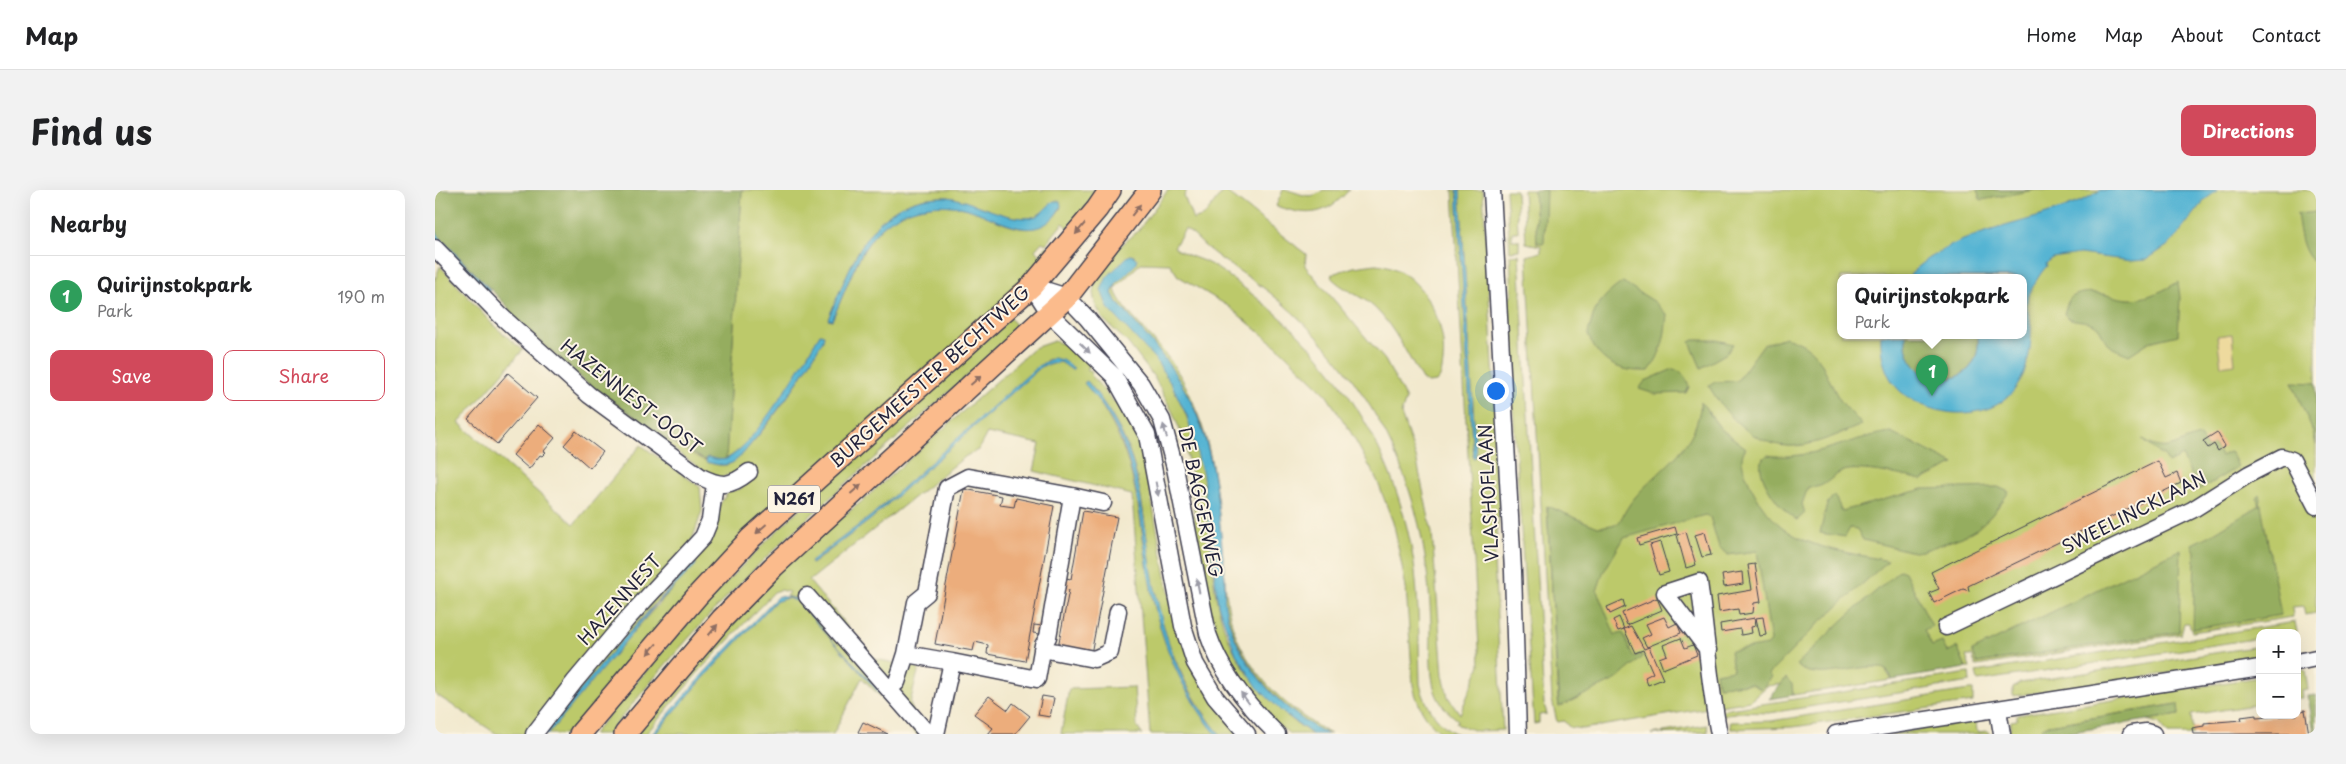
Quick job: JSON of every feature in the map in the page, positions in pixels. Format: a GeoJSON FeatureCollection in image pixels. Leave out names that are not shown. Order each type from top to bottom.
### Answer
{"type":"FeatureCollection","features":[{"type":"Feature","properties":{"kind":"main road","name":"BURGEMEESTER BECHTWEG"},"geometry":{"type":"LineString","coordinates":[[580,734],[698,596],[751,538],[1032,286],[1097,209],[1109,190]]}},
{"type":"Feature","properties":{"kind":"main road","name":"BURGEMEESTER BECHTWEG"},"geometry":{"type":"LineString","coordinates":[[625,734],[722,619],[773,567],[1067,297],[1150,190]]}},
{"type":"Feature","properties":{"kind":"street","name":"VLASHOFLAAN"},"geometry":{"type":"LineString","coordinates":[[1492,190],[1513,571],[1518,734]]}},
{"type":"Feature","properties":{"kind":"street","name":"HAZENNEST-OOST"},"geometry":{"type":"LineString","coordinates":[[435,248],[501,316],[589,394],[701,477],[715,484]]}},
{"type":"Feature","properties":{"kind":"street","name":"DE BAGGERWEG"},"geometry":{"type":"LineString","coordinates":[[1032,286],[1067,297],[1087,318],[1141,384],[1162,420],[1175,468],[1208,634],[1214,652],[1227,675],[1247,701],[1277,734]]}},
{"type":"Feature","properties":{"kind":"street"},"geometry":{"type":"LineString","coordinates":[[1032,286],[1050,314],[1114,376],[1147,435],[1183,626],[1195,663],[1215,697],[1247,734]]}},
{"type":"Feature","properties":{"kind":"street","name":"SWEELINCKLAAN"},"geometry":{"type":"LineString","coordinates":[[1946,627],[2191,510],[2249,474],[2282,457],[2292,460],[2316,506]]}},
{"type":"Feature","properties":{"kind":"street"},"geometry":{"type":"LineString","coordinates":[[715,484],[733,483],[749,472]]}},
{"type":"Feature","properties":{"kind":"street"},"geometry":{"type":"LineString","coordinates":[[889,689],[897,682],[906,654],[917,602],[927,593],[947,488],[968,476],[1103,503]]}},
{"type":"Feature","properties":{"kind":"street","name":"HAZENNEST"},"geometry":{"type":"LineString","coordinates":[[534,734],[575,681],[629,618],[703,537],[710,520],[715,484]]}},
{"type":"Feature","properties":{"kind":"street"},"geometry":{"type":"LineString","coordinates":[[906,654],[1037,679],[1042,649],[1048,638],[1072,496]]}},
{"type":"Feature","properties":{"kind":"street"},"geometry":{"type":"LineString","coordinates":[[807,596],[928,734]]}},
{"type":"Feature","properties":{"kind":"street"},"geometry":{"type":"LineString","coordinates":[[1042,649],[1094,658],[1110,652],[1118,611]]}},
{"type":"Feature","properties":{"kind":"street"},"geometry":{"type":"LineString","coordinates":[[1708,650],[1719,734]]}},
{"type":"Feature","properties":{"kind":"street"},"geometry":{"type":"LineString","coordinates":[[2301,661],[2316,658]]}},
{"type":"Feature","properties":{"kind":"street"},"geometry":{"type":"LineString","coordinates":[[936,734],[952,662]]}},
{"type":"Feature","properties":{"kind":"street"},"geometry":{"type":"LineString","coordinates":[[1836,734],[2256,669]]}},
{"type":"Feature","properties":{"kind":"street"},"geometry":{"type":"LineString","coordinates":[[1998,710],[2002,734]]}},
{"type":"Feature","properties":{"kind":"street"},"geometry":{"type":"LineString","coordinates":[[2131,734],[2146,732],[2153,734]]}},
{"type":"Feature","properties":{"kind":"green space"},"geometry":{"type":"Polygon","coordinates":[[[435,190],[742,190],[726,459],[719,460],[708,457],[705,460],[665,438],[585,381],[508,311],[508,307],[439,236],[435,229],[435,190]]]}},
{"type":"Feature","properties":{"kind":"green space"},"geometry":{"type":"Polygon","coordinates":[[[742,190],[1099,190],[1069,228],[1063,223],[1046,244],[1042,242],[1035,250],[1040,255],[1047,246],[1051,250],[1028,276],[586,713],[569,734],[548,734],[616,651],[696,563],[672,584],[615,648],[544,734],[497,734],[435,694],[435,280],[440,266],[493,325],[523,350],[459,423],[574,524],[641,445],[700,487],[702,511],[687,555],[728,492],[740,489],[751,480],[732,474],[722,477],[710,475],[618,410],[507,316],[508,311],[593,386],[639,420],[687,451],[706,461],[721,465],[726,465],[736,459],[780,408],[824,336],[820,334],[791,383],[765,421],[738,451],[726,459],[742,190]],[[948,197],[922,199],[900,207],[883,219],[869,235],[857,254],[828,319],[832,320],[858,260],[872,238],[898,215],[931,206],[954,206],[965,208],[1015,227],[1027,229],[1039,227],[1050,220],[1061,208],[1054,201],[1036,216],[1027,218],[1005,215],[948,197]]]}},
{"type":"Feature","properties":{"kind":"green space"},"geometry":{"type":"Polygon","coordinates":[[[1168,190],[1187,190],[1184,196],[1193,220],[1204,216],[1224,190],[1306,254],[1305,266],[1385,360],[1406,399],[1401,414],[1416,457],[1432,533],[1443,675],[1448,697],[1460,714],[1480,665],[1453,190],[1457,190],[1473,458],[1476,457],[1460,190],[1483,190],[1499,471],[1500,505],[1494,560],[1503,730],[1477,731],[1458,725],[1456,723],[1458,720],[1444,707],[1437,695],[1431,666],[1429,590],[1419,525],[1399,463],[1371,408],[1354,382],[1315,334],[1269,292],[1214,254],[1185,229],[1174,247],[1225,273],[1288,324],[1316,353],[1341,385],[1363,419],[1382,455],[1397,492],[1408,531],[1415,571],[1420,684],[1422,692],[1438,720],[1457,734],[1440,732],[1426,717],[1417,699],[1413,685],[1406,588],[1394,525],[1377,480],[1350,431],[1325,393],[1281,350],[1228,306],[1178,276],[1170,264],[1141,263],[1115,288],[1117,295],[1138,323],[1163,351],[1181,378],[1191,398],[1205,435],[1211,459],[1221,537],[1211,465],[1195,410],[1166,360],[1116,301],[1112,293],[1116,284],[1137,263],[1134,256],[1130,255],[1101,290],[1162,369],[1174,389],[1188,422],[1199,453],[1203,472],[1214,585],[1218,606],[1231,645],[1252,679],[1265,694],[1279,709],[1312,734],[1290,734],[1273,721],[1254,702],[1218,644],[1197,559],[1192,478],[1183,438],[1173,413],[1154,377],[1128,343],[1103,319],[1095,304],[1093,293],[1096,275],[1111,254],[1137,232],[1168,190]]]}},
{"type":"Feature","properties":{"kind":"green space"},"geometry":{"type":"Polygon","coordinates":[[[1283,190],[1308,196],[1318,194],[1323,190],[1349,190],[1332,205],[1316,212],[1307,213],[1276,206],[1283,190]]]}},
{"type":"Feature","properties":{"kind":"green space"},"geometry":{"type":"Polygon","coordinates":[[[1506,190],[1516,190],[1518,232],[1512,232],[1512,240],[1519,240],[1519,250],[1510,251],[1506,190]]]}},
{"type":"Feature","properties":{"kind":"green space"},"geometry":{"type":"Polygon","coordinates":[[[1523,190],[1534,190],[1537,243],[1538,190],[2316,190],[2316,613],[2305,615],[2303,606],[2292,607],[2293,617],[2192,632],[2189,623],[2184,623],[2181,634],[1976,666],[1972,656],[1966,656],[1970,668],[1966,668],[1961,657],[1885,669],[1892,680],[1793,695],[1791,683],[1767,686],[1750,701],[1582,729],[1569,727],[1564,721],[1557,722],[1552,700],[1527,256],[1541,252],[1541,246],[1526,243],[1523,190]],[[1547,506],[1558,700],[1559,707],[1547,506]],[[2180,629],[1974,655],[1977,663],[2179,632],[2180,629]]]}},
{"type":"Feature","properties":{"kind":"green space"},"geometry":{"type":"Polygon","coordinates":[[[1534,190],[1546,190],[1544,243],[1537,243],[1534,190]]]}},
{"type":"Feature","properties":{"kind":"green space"},"geometry":{"type":"Polygon","coordinates":[[[1977,190],[2034,190],[1982,200],[1977,190]]]}},
{"type":"Feature","properties":{"kind":"green space"},"geometry":{"type":"Polygon","coordinates":[[[2316,212],[2316,263],[2304,248],[2297,214],[2316,212]]]}},
{"type":"Feature","properties":{"kind":"green space"},"geometry":{"type":"Polygon","coordinates":[[[1519,254],[1544,704],[1547,714],[1539,715],[1539,723],[1534,724],[1506,302],[1512,295],[1510,255],[1519,254]]]}},
{"type":"Feature","properties":{"kind":"green space"},"geometry":{"type":"Polygon","coordinates":[[[1376,264],[1392,267],[1406,275],[1428,299],[1436,314],[1441,330],[1443,362],[1442,370],[1436,382],[1428,383],[1422,380],[1395,333],[1375,308],[1331,277],[1332,274],[1354,267],[1376,264]]]}},
{"type":"Feature","properties":{"kind":"green space"},"geometry":{"type":"Polygon","coordinates":[[[1623,282],[1655,302],[1667,315],[1662,344],[1657,358],[1649,371],[1624,369],[1610,363],[1598,352],[1588,335],[1595,310],[1612,290],[1623,282]]]}},
{"type":"Feature","properties":{"kind":"green space"},"geometry":{"type":"Polygon","coordinates":[[[2178,282],[2180,298],[2178,335],[2149,342],[2129,355],[2110,346],[2099,328],[2094,324],[2070,319],[2064,314],[2068,300],[2083,293],[2092,292],[2133,299],[2156,293],[2178,282]]]}},
{"type":"Feature","properties":{"kind":"green space"},"geometry":{"type":"Polygon","coordinates":[[[1010,318],[1019,328],[843,486],[740,583],[672,657],[608,734],[593,734],[682,630],[771,537],[838,473],[1010,318]]]}},
{"type":"Feature","properties":{"kind":"green space"},"geometry":{"type":"Polygon","coordinates":[[[1785,337],[1797,341],[1819,359],[1839,399],[1862,425],[1813,443],[1782,446],[1756,437],[1724,409],[1709,386],[1715,382],[1737,381],[1763,345],[1785,337]]]}},
{"type":"Feature","properties":{"kind":"green space"},"geometry":{"type":"Polygon","coordinates":[[[1906,339],[1978,339],[1976,355],[1968,369],[1956,377],[1942,379],[1927,375],[1915,367],[1908,353],[1906,339]]]}},
{"type":"Feature","properties":{"kind":"green space"},"geometry":{"type":"Polygon","coordinates":[[[1694,340],[1717,340],[1733,344],[1727,353],[1701,368],[1690,342],[1694,340]]]}},
{"type":"Feature","properties":{"kind":"green space"},"geometry":{"type":"Polygon","coordinates":[[[1054,341],[1073,347],[1092,365],[1092,367],[1087,366],[1087,371],[1092,371],[1091,375],[1113,401],[1122,403],[1140,438],[1170,598],[1240,734],[1220,734],[1218,732],[1196,700],[1171,650],[1155,595],[1139,488],[1128,448],[1112,416],[1087,381],[1085,383],[1103,408],[1117,433],[1127,458],[1139,509],[1156,613],[1168,650],[1193,702],[1216,734],[1150,734],[1132,495],[1034,471],[1040,444],[987,433],[978,450],[966,456],[809,581],[875,659],[919,668],[910,703],[921,734],[917,734],[862,678],[833,734],[655,734],[775,601],[787,598],[797,601],[882,696],[888,700],[832,640],[798,599],[786,596],[789,592],[780,590],[774,592],[702,668],[646,734],[630,734],[790,558],[860,503],[1034,348],[1054,341]],[[1048,359],[871,516],[810,563],[812,564],[870,520],[1042,366],[1060,362],[1048,359]],[[1062,363],[1072,370],[1070,365],[1062,363]]]}},
{"type":"Feature","properties":{"kind":"green space"},"geometry":{"type":"Polygon","coordinates":[[[1673,369],[1679,371],[1685,378],[1689,387],[1686,393],[1655,394],[1639,389],[1645,381],[1673,369]]]}},
{"type":"Feature","properties":{"kind":"green space"},"geometry":{"type":"Polygon","coordinates":[[[2292,382],[2316,383],[2316,445],[2313,432],[2292,382]]]}},
{"type":"Feature","properties":{"kind":"green space"},"geometry":{"type":"Polygon","coordinates":[[[1701,402],[1721,429],[1746,448],[1742,460],[1748,480],[1760,502],[1774,519],[1789,532],[1806,541],[1824,547],[1888,561],[1820,622],[1769,674],[1772,677],[1761,689],[1751,684],[1718,686],[1716,673],[1733,670],[1730,651],[1768,645],[1771,641],[1757,551],[1728,555],[1719,547],[1710,517],[1705,515],[1624,538],[1603,573],[1597,591],[1615,635],[1623,633],[1633,657],[1641,654],[1642,657],[1617,679],[1559,707],[1547,506],[1598,527],[1618,524],[1634,498],[1669,464],[1686,444],[1698,418],[1701,402]]]}},
{"type":"Feature","properties":{"kind":"green space"},"geometry":{"type":"Polygon","coordinates":[[[1891,432],[1954,464],[1922,480],[1870,471],[1844,471],[1820,486],[1808,487],[1802,504],[1805,513],[1797,520],[1778,503],[1763,477],[1761,461],[1767,455],[1799,455],[1891,432]]]}},
{"type":"Feature","properties":{"kind":"green space"},"geometry":{"type":"Polygon","coordinates":[[[2200,436],[2208,448],[2213,444],[2210,437],[2221,456],[2229,452],[2232,453],[2238,467],[2199,490],[2182,456],[2168,463],[2163,454],[2161,455],[2142,439],[2158,447],[2165,447],[2200,436]]]}},
{"type":"Feature","properties":{"kind":"green space"},"geometry":{"type":"Polygon","coordinates":[[[1998,487],[2009,492],[1991,516],[1978,528],[1962,537],[1922,551],[1914,552],[1863,540],[1857,529],[1850,528],[1845,537],[1820,533],[1827,504],[1834,495],[1842,511],[1923,489],[1998,487]]]}},
{"type":"Feature","properties":{"kind":"green space"},"geometry":{"type":"Polygon","coordinates":[[[2259,494],[2281,615],[2193,629],[2195,552],[2192,544],[2260,505],[2256,497],[2259,494]]]}},
{"type":"Feature","properties":{"kind":"green space"},"geometry":{"type":"Polygon","coordinates":[[[1221,537],[1225,578],[1225,582],[1222,557],[1221,537]]]}},
{"type":"Feature","properties":{"kind":"green space"},"geometry":{"type":"Polygon","coordinates":[[[2181,549],[2179,632],[1977,663],[1972,651],[2181,549]]]}},
{"type":"Feature","properties":{"kind":"green space"},"geometry":{"type":"Polygon","coordinates":[[[1900,570],[1905,572],[1932,626],[1924,630],[1932,646],[1942,642],[1947,652],[1957,647],[1966,668],[1892,680],[1887,671],[1878,667],[1821,673],[1808,671],[1796,665],[1843,620],[1900,570]]]}},
{"type":"Feature","properties":{"kind":"green space"},"geometry":{"type":"Polygon","coordinates":[[[1225,582],[1233,627],[1251,664],[1279,697],[1296,711],[1331,734],[1305,722],[1280,701],[1249,663],[1234,635],[1229,620],[1224,601],[1225,582]]]}},
{"type":"Feature","properties":{"kind":"green space"},"geometry":{"type":"Polygon","coordinates":[[[2295,622],[2296,629],[2256,629],[2256,639],[1978,681],[1976,672],[2295,622]]]}},
{"type":"Feature","properties":{"kind":"green space"},"geometry":{"type":"Polygon","coordinates":[[[2256,647],[2256,659],[2122,681],[2013,696],[2013,688],[2020,683],[2256,647]]]}},
{"type":"Feature","properties":{"kind":"green space"},"geometry":{"type":"Polygon","coordinates":[[[2301,670],[2305,670],[2308,690],[2302,691],[2303,698],[2301,698],[2301,670]]]}},
{"type":"Feature","properties":{"kind":"green space"},"geometry":{"type":"Polygon","coordinates":[[[1969,673],[1970,682],[1769,713],[1740,712],[1723,715],[1722,710],[1969,673]]]}},
{"type":"Feature","properties":{"kind":"green space"},"geometry":{"type":"Polygon","coordinates":[[[1786,678],[1792,684],[1793,695],[1769,699],[1786,678]]]}},
{"type":"Feature","properties":{"kind":"green space"},"geometry":{"type":"Polygon","coordinates":[[[2256,678],[2256,705],[2191,715],[2193,734],[2168,734],[2159,723],[2148,720],[2179,715],[2177,704],[2049,725],[2042,728],[2043,734],[2009,734],[2011,721],[2017,720],[2017,715],[2256,678]]]}},
{"type":"Feature","properties":{"kind":"green space"},"geometry":{"type":"Polygon","coordinates":[[[1134,687],[1137,727],[1142,734],[1061,734],[1069,689],[1134,687]]]}},
{"type":"Feature","properties":{"kind":"green space"},"geometry":{"type":"Polygon","coordinates":[[[1973,690],[1973,702],[1793,727],[1731,729],[1730,722],[1771,721],[1973,690]]]}},
{"type":"Feature","properties":{"kind":"green space"},"geometry":{"type":"Polygon","coordinates":[[[2316,695],[2316,731],[2314,732],[2308,696],[2316,695]]]}},
{"type":"Feature","properties":{"kind":"green space"},"geometry":{"type":"Polygon","coordinates":[[[2178,704],[2179,715],[2059,734],[2043,734],[2042,728],[2049,725],[2178,704]]]}},
{"type":"Feature","properties":{"kind":"green space"},"geometry":{"type":"Polygon","coordinates":[[[1976,721],[1977,732],[1987,731],[1991,734],[1890,734],[1976,721]]]}},
{"type":"Feature","properties":{"kind":"green space"},"geometry":{"type":"Polygon","coordinates":[[[1707,725],[1708,732],[1652,734],[1707,725]]]}},
{"type":"Feature","properties":{"kind":"sand"},"geometry":{"type":"Polygon","coordinates":[[[2232,334],[2235,364],[2221,366],[2217,336],[2232,334]]]}},
{"type":"Feature","properties":{"kind":"water"},"geometry":{"type":"Polygon","coordinates":[[[1457,190],[1460,190],[1476,457],[1473,458],[1457,190]]]}},
{"type":"Feature","properties":{"kind":"water"},"geometry":{"type":"Polygon","coordinates":[[[2101,190],[2218,190],[2202,202],[2170,244],[2146,260],[2132,261],[2080,254],[2052,258],[2046,264],[2047,266],[2036,281],[2027,300],[2027,274],[1911,274],[1928,259],[1951,246],[1975,236],[2077,203],[2101,190]]]}},
{"type":"Feature","properties":{"kind":"water"},"geometry":{"type":"Polygon","coordinates":[[[948,197],[1005,215],[1027,218],[1041,213],[1054,201],[1060,201],[1061,206],[1052,219],[1041,226],[1029,229],[1016,227],[964,208],[953,206],[941,205],[918,208],[897,216],[871,239],[852,273],[832,320],[828,319],[857,254],[869,235],[883,219],[900,207],[922,199],[948,197]]]}},
{"type":"Feature","properties":{"kind":"water"},"geometry":{"type":"Polygon","coordinates":[[[435,229],[441,239],[490,290],[486,293],[435,240],[435,229]]]}},
{"type":"Feature","properties":{"kind":"water"},"geometry":{"type":"Polygon","coordinates":[[[1132,255],[1137,259],[1137,263],[1116,284],[1112,293],[1116,301],[1154,345],[1177,376],[1195,410],[1202,429],[1212,465],[1218,503],[1225,578],[1225,605],[1238,645],[1261,681],[1276,697],[1309,724],[1327,734],[1312,734],[1281,711],[1258,688],[1236,654],[1218,605],[1203,475],[1187,416],[1173,387],[1155,359],[1108,308],[1101,290],[1107,277],[1128,256],[1132,255]]]}},
{"type":"Feature","properties":{"kind":"water"},"geometry":{"type":"Polygon","coordinates":[[[2027,307],[2031,327],[2031,343],[2024,373],[2008,397],[1997,405],[1982,411],[1947,412],[1930,408],[1914,401],[1900,391],[1887,372],[1881,350],[1881,339],[1906,339],[1908,353],[1916,367],[1928,375],[1942,379],[1956,377],[1968,369],[1976,355],[1978,339],[2027,339],[2027,307]]]}},
{"type":"Feature","properties":{"kind":"water"},"geometry":{"type":"Polygon","coordinates":[[[820,334],[824,335],[823,340],[816,353],[774,415],[745,452],[729,464],[719,465],[706,462],[707,457],[718,460],[726,459],[737,452],[750,439],[777,403],[820,334]]]}},
{"type":"Feature","properties":{"kind":"water"},"geometry":{"type":"Polygon","coordinates":[[[1053,358],[1062,360],[1074,368],[1072,370],[1061,362],[1042,366],[870,520],[811,564],[810,562],[871,516],[1038,366],[1053,358]]]}},
{"type":"Feature","properties":{"kind":"water"},"geometry":{"type":"Polygon","coordinates":[[[1087,381],[1116,423],[1133,463],[1141,498],[1156,596],[1170,646],[1190,692],[1220,734],[1216,734],[1193,702],[1168,650],[1156,612],[1137,494],[1127,456],[1113,422],[1084,383],[1087,381]]]}},
{"type":"Feature","properties":{"kind":"water"},"geometry":{"type":"Polygon","coordinates":[[[694,563],[696,565],[655,606],[548,734],[544,734],[615,648],[694,563]]]}},
{"type":"Feature","properties":{"kind":"water"},"geometry":{"type":"Polygon","coordinates":[[[778,596],[798,599],[832,640],[889,700],[882,696],[797,601],[787,598],[775,602],[709,672],[655,734],[652,734],[704,673],[778,596]]]}},
{"type":"Feature","properties":{"kind":"building"},"geometry":{"type":"Polygon","coordinates":[[[508,373],[537,398],[497,444],[468,419],[508,373]]]}},
{"type":"Feature","properties":{"kind":"building"},"geometry":{"type":"Polygon","coordinates":[[[539,424],[555,438],[544,451],[546,452],[542,456],[540,455],[529,469],[513,455],[539,424]]]}},
{"type":"Feature","properties":{"kind":"building"},"geometry":{"type":"Polygon","coordinates":[[[576,431],[603,452],[590,468],[564,445],[576,431]]]}},
{"type":"Feature","properties":{"kind":"building"},"geometry":{"type":"Polygon","coordinates":[[[2217,432],[2225,446],[2218,451],[2214,444],[2208,448],[2203,441],[2217,432]]]}},
{"type":"Feature","properties":{"kind":"building"},"geometry":{"type":"Polygon","coordinates":[[[2158,461],[2166,478],[2177,473],[2181,483],[2152,497],[2149,504],[2146,500],[1968,586],[1969,591],[1963,589],[1934,603],[1929,593],[1939,589],[1931,572],[2158,461]]]}},
{"type":"Feature","properties":{"kind":"building"},"geometry":{"type":"Polygon","coordinates":[[[964,489],[1002,496],[1000,505],[1014,507],[1016,498],[1054,506],[1025,661],[987,654],[988,645],[975,642],[973,651],[935,644],[964,489]]]}},
{"type":"Feature","properties":{"kind":"building"},"geometry":{"type":"Polygon","coordinates":[[[1083,511],[1117,517],[1091,654],[1058,647],[1069,590],[1064,589],[1066,578],[1071,579],[1083,511]]]}},
{"type":"Feature","properties":{"kind":"building"},"geometry":{"type":"Polygon","coordinates":[[[1675,527],[1677,534],[1639,545],[1637,538],[1675,527]]]}},
{"type":"Feature","properties":{"kind":"building"},"geometry":{"type":"Polygon","coordinates":[[[1686,532],[1696,565],[1686,568],[1677,535],[1686,532]]]}},
{"type":"Feature","properties":{"kind":"building"},"geometry":{"type":"Polygon","coordinates":[[[1705,532],[1711,555],[1702,557],[1695,535],[1705,532]]]}},
{"type":"Feature","properties":{"kind":"building"},"geometry":{"type":"Polygon","coordinates":[[[1660,542],[1669,572],[1659,575],[1650,545],[1660,542]]]}},
{"type":"Feature","properties":{"kind":"building"},"geometry":{"type":"Polygon","coordinates":[[[1755,564],[1761,602],[1754,603],[1753,613],[1739,615],[1738,609],[1719,612],[1717,596],[1752,590],[1748,565],[1755,564]]]}},
{"type":"Feature","properties":{"kind":"building"},"geometry":{"type":"Polygon","coordinates":[[[1742,572],[1743,584],[1724,587],[1722,575],[1742,572]]]}},
{"type":"Feature","properties":{"kind":"building"},"geometry":{"type":"Polygon","coordinates":[[[1657,598],[1662,610],[1627,625],[1622,613],[1657,598]]]}},
{"type":"Feature","properties":{"kind":"building"},"geometry":{"type":"Polygon","coordinates":[[[1623,600],[1625,607],[1610,614],[1607,607],[1623,600]]]}},
{"type":"Feature","properties":{"kind":"building"},"geometry":{"type":"Polygon","coordinates":[[[1619,617],[1624,629],[1618,631],[1613,620],[1619,617]]]}},
{"type":"Feature","properties":{"kind":"building"},"geometry":{"type":"Polygon","coordinates":[[[1664,617],[1669,627],[1677,623],[1681,633],[1647,647],[1642,638],[1651,634],[1646,624],[1664,617]]]}},
{"type":"Feature","properties":{"kind":"building"},"geometry":{"type":"Polygon","coordinates":[[[1763,617],[1766,635],[1760,636],[1756,618],[1763,617]]]}},
{"type":"Feature","properties":{"kind":"building"},"geometry":{"type":"Polygon","coordinates":[[[1755,618],[1756,626],[1751,627],[1752,633],[1741,635],[1740,629],[1721,632],[1720,624],[1755,618]]]}},
{"type":"Feature","properties":{"kind":"building"},"geometry":{"type":"Polygon","coordinates":[[[1034,625],[1042,626],[1040,634],[1033,633],[1034,625]]]}},
{"type":"Feature","properties":{"kind":"building"},"geometry":{"type":"Polygon","coordinates":[[[1631,626],[1644,649],[1649,647],[1663,679],[1648,685],[1645,677],[1653,673],[1643,650],[1635,653],[1624,629],[1631,626]]]}},
{"type":"Feature","properties":{"kind":"building"},"geometry":{"type":"Polygon","coordinates":[[[1681,638],[1685,648],[1693,645],[1697,655],[1663,669],[1659,658],[1667,655],[1663,645],[1681,638]]]}},
{"type":"Feature","properties":{"kind":"building"},"geometry":{"type":"Polygon","coordinates":[[[989,696],[1008,710],[1013,703],[1030,716],[1015,734],[988,734],[993,728],[974,714],[989,696]]]}},
{"type":"Feature","properties":{"kind":"building"},"geometry":{"type":"Polygon","coordinates":[[[1042,696],[1054,698],[1050,717],[1038,715],[1042,696]]]}},
{"type":"Feature","properties":{"kind":"building"},"geometry":{"type":"Polygon","coordinates":[[[2305,710],[2309,734],[2193,734],[2192,728],[2204,726],[2204,723],[2242,720],[2241,717],[2256,715],[2256,719],[2301,719],[2301,711],[2305,710]]]}},
{"type":"Feature","properties":{"kind":"building"},"geometry":{"type":"Polygon","coordinates":[[[863,722],[888,734],[861,734],[858,732],[863,722]]]}},
{"type":"Feature","properties":{"kind":"place","name":"Quirijnstokpark"},"geometry":{"type":"Point","coordinates":[1932,396]}}]}
